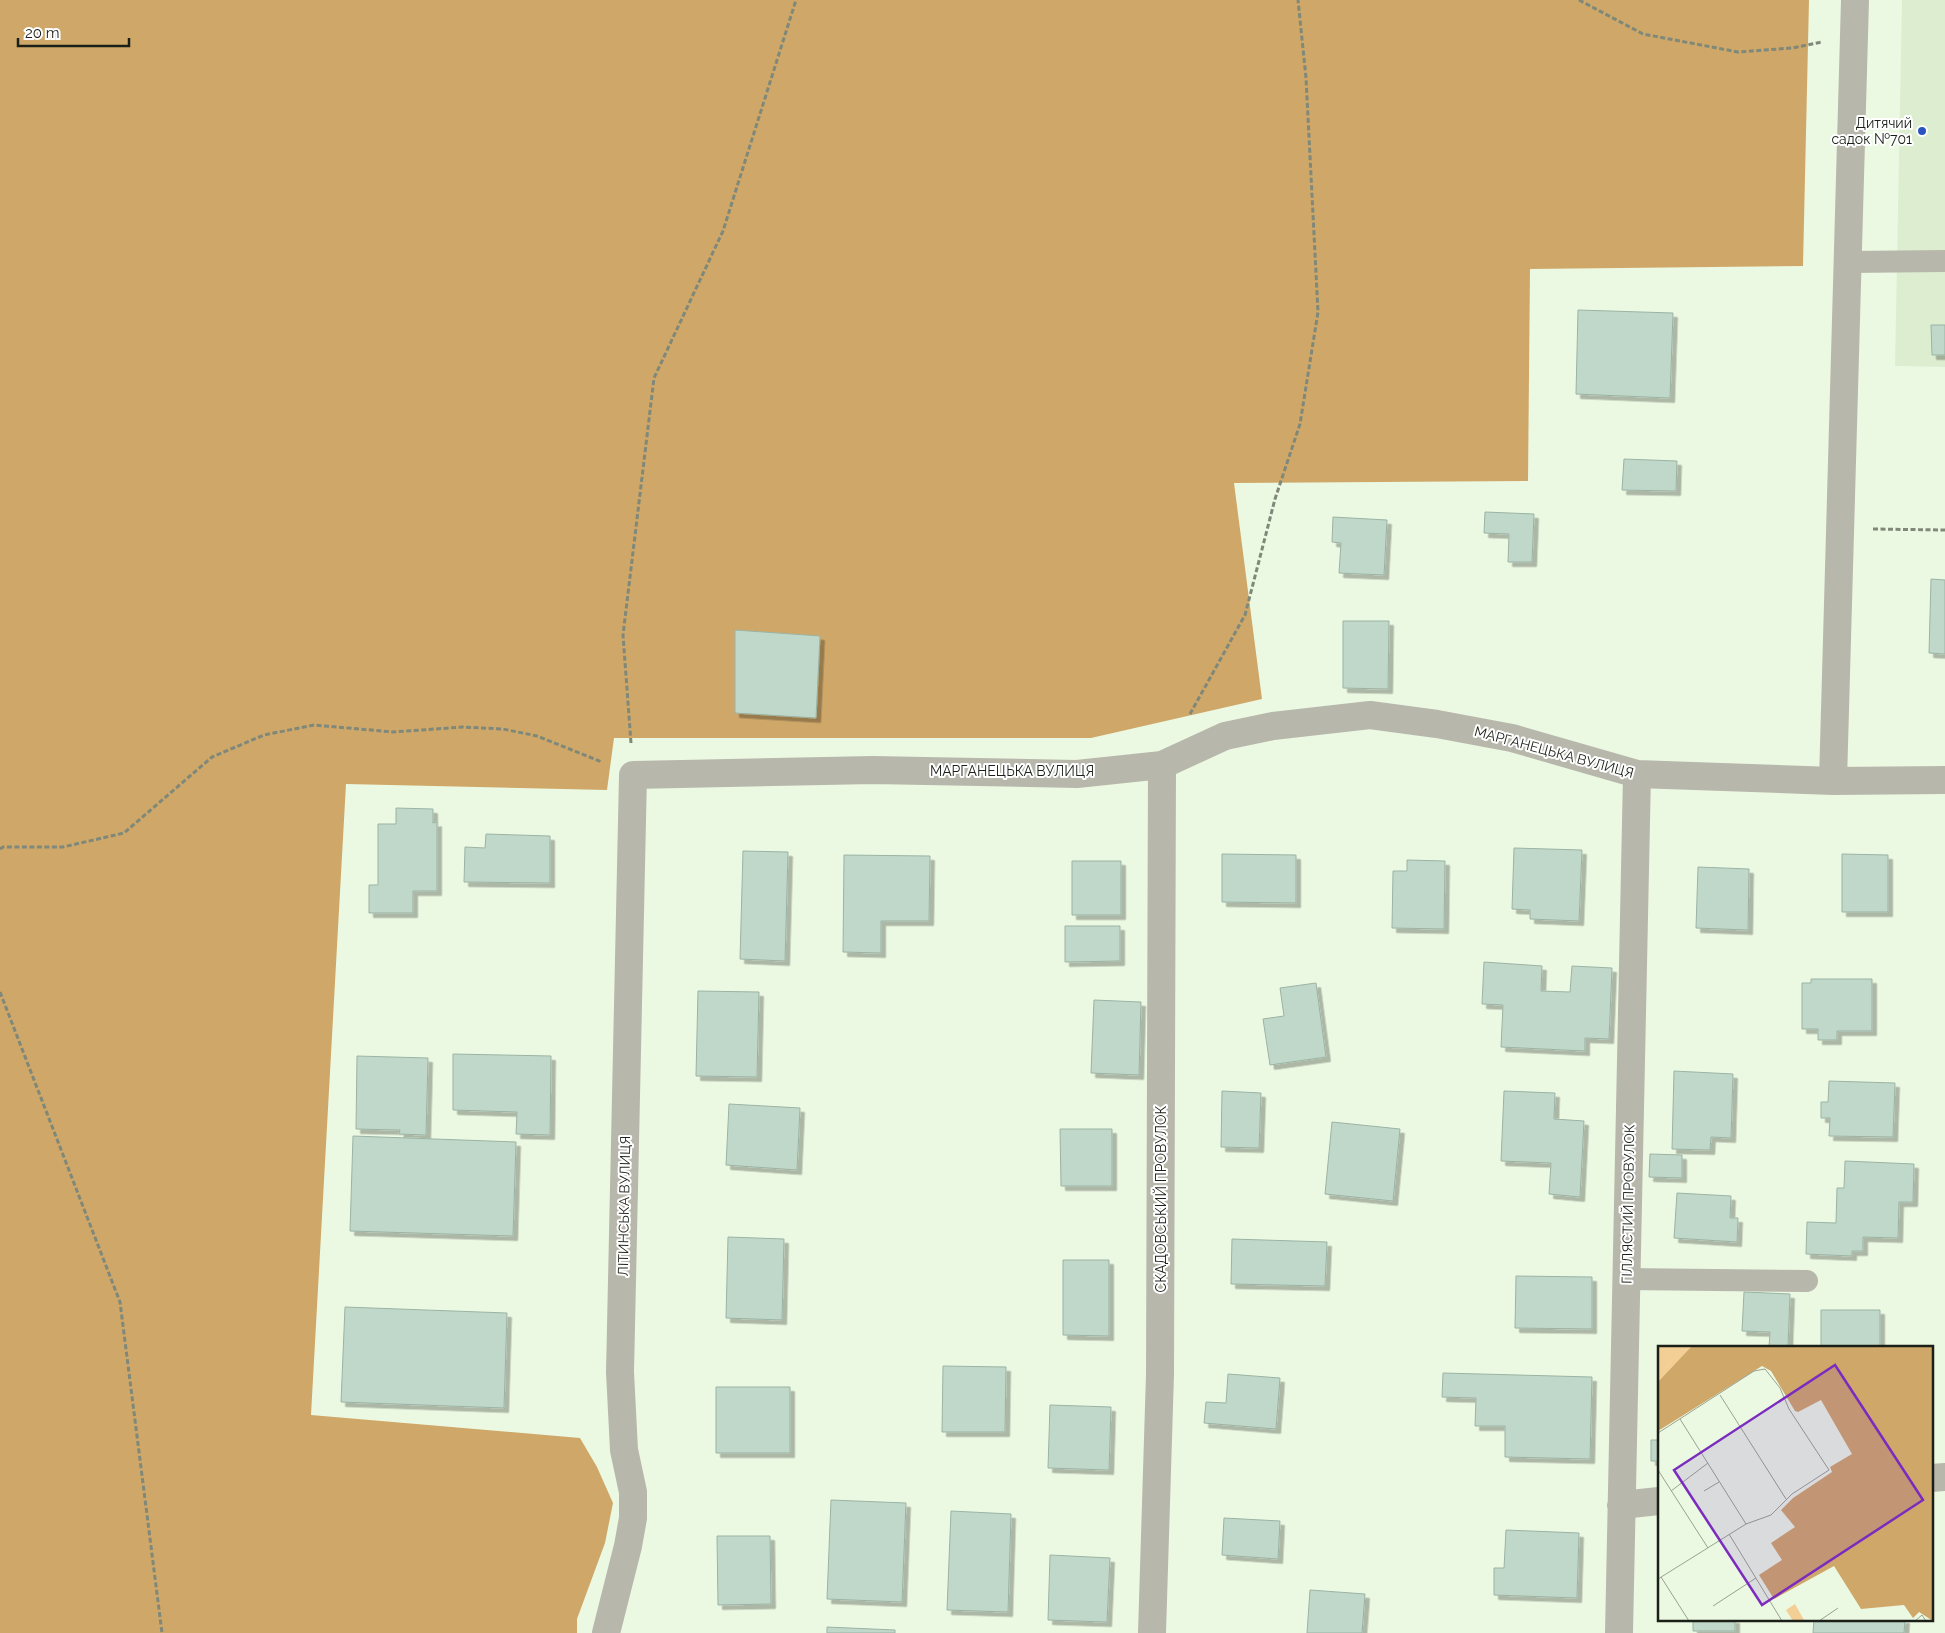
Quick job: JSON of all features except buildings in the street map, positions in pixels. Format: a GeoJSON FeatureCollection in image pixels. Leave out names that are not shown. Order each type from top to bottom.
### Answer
{"type":"FeatureCollection","features":[{"type":"Feature","properties":{"kind":"street"},"geometry":{"type":"LineString","coordinates":[[1833,781],[1855,0]]}},
{"type":"Feature","properties":{"kind":"street","name":"МАРГАНЕЦЬКА ВУЛИЦЯ"},"geometry":{"type":"LineString","coordinates":[[633,776],[873,770],[1076,774],[1162,765],[1225,736],[1273,726],[1370,715],[1437,724],[1512,738],[1637,774],[1833,781],[1945,780]]}},
{"type":"Feature","properties":{"kind":"street","name":"СКАДОВСЬКИЙ ПРОВУЛОК"},"geometry":{"type":"LineString","coordinates":[[1152,1633],[1160,1374],[1162,765]]}},
{"type":"Feature","properties":{"kind":"street","name":"ГІЛЛЯСТИЙ ПРОВУЛОК"},"geometry":{"type":"LineString","coordinates":[[1619,1633],[1637,774]]}},
{"type":"Feature","properties":{"kind":"street","name":"ЛІТИНСЬКА ВУЛИЦЯ"},"geometry":{"type":"LineString","coordinates":[[606,1633],[628,1546],[633,1518],[633,1492],[623,1442],[620,1372],[633,776]]}},
{"type":"Feature","properties":{"kind":"street"},"geometry":{"type":"LineString","coordinates":[[1932,1478],[1945,1477]]}},
{"type":"Feature","properties":{"kind":"street"},"geometry":{"type":"LineString","coordinates":[[1621,1505],[1658,1501]]}},
{"type":"Feature","properties":{"kind":"lane"},"geometry":{"type":"LineString","coordinates":[[1848,262],[1945,262]]}},
{"type":"Feature","properties":{"kind":"lane"},"geometry":{"type":"LineString","coordinates":[[1626,1279],[1807,1281]]}},
{"type":"Feature","properties":{"kind":"path"},"geometry":{"type":"LineString","coordinates":[[0,849],[3,847],[63,847],[124,833],[212,757],[264,735],[314,725],[393,732],[463,727],[503,729],[537,736],[585,754],[633,776],[623,635],[654,378],[723,231],[796,0]]}},
{"type":"Feature","properties":{"kind":"path"},"geometry":{"type":"LineString","coordinates":[[1188,718],[1245,615],[1275,499],[1300,424],[1318,312],[1306,78],[1298,0]]}},
{"type":"Feature","properties":{"kind":"path"},"geometry":{"type":"LineString","coordinates":[[1578,0],[1643,34],[1738,52],[1792,48],[1854,36]]}},
{"type":"Feature","properties":{"kind":"path"},"geometry":{"type":"LineString","coordinates":[[1867,529],[1945,530]]}},
{"type":"Feature","properties":{"kind":"path"},"geometry":{"type":"LineString","coordinates":[[0,992],[120,1302],[162,1633]]}},
{"type":"Feature","properties":{"kind":"shaded area"},"geometry":{"type":"Polygon","coordinates":[[[0,0],[1809,0],[1803,266],[1530,269],[1528,481],[1234,483],[1262,699],[1091,738],[614,738],[607,790],[346,784],[311,1415],[580,1438],[597,1467],[613,1503],[605,1543],[577,1619],[577,1633],[0,1633],[0,0]]]}},
{"type":"Feature","properties":{"kind":"shaded area","name":"Дитячий садок №701"},"geometry":{"type":"Polygon","coordinates":[[[1902,0],[1945,0],[1945,367],[1895,366],[1902,0]]]}},
{"type":"Feature","properties":{"kind":"place","name":"Дитячий садок №701"},"geometry":{"type":"Point","coordinates":[1922,131]}}]}
